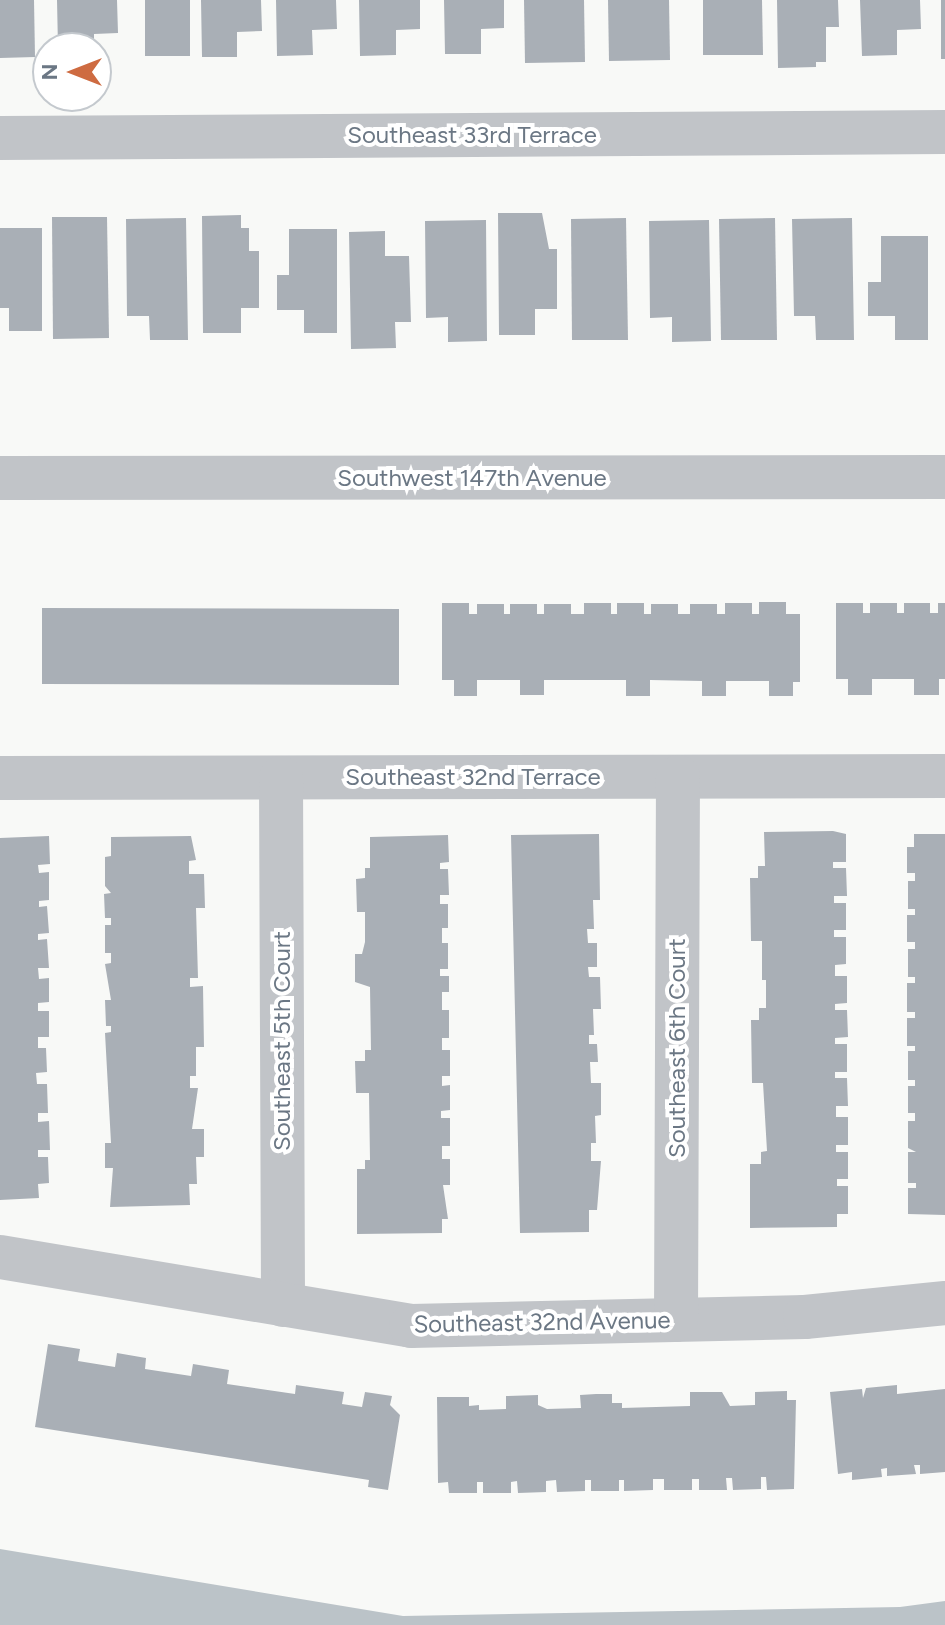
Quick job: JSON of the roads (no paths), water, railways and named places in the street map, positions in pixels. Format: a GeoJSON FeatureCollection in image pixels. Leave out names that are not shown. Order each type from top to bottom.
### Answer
{"type":"FeatureCollection","features":[{"type":"Feature","properties":{"kind":"street","name":"Southeast 33rd Terrace"},"geometry":{"type":"LineString","coordinates":[[0,138],[945,132]]}},
{"type":"Feature","properties":{"kind":"street","name":"Southwest 147th Avenue"},"geometry":{"type":"LineString","coordinates":[[0,478],[945,477]]}},
{"type":"Feature","properties":{"kind":"street","name":"Southeast 32nd Terrace"},"geometry":{"type":"LineString","coordinates":[[0,778],[945,776]]}},
{"type":"Feature","properties":{"kind":"street","name":"Southeast 6th Court"},"geometry":{"type":"LineString","coordinates":[[676,1320],[678,777]]}},
{"type":"Feature","properties":{"kind":"street","name":"Southeast 5th Court"},"geometry":{"type":"LineString","coordinates":[[281,778],[283,1305]]}},
{"type":"Feature","properties":{"kind":"street","name":"Southeast 32nd Avenue"},"geometry":{"type":"LineString","coordinates":[[0,1257],[411,1326],[805,1317],[945,1303]]}}]}
